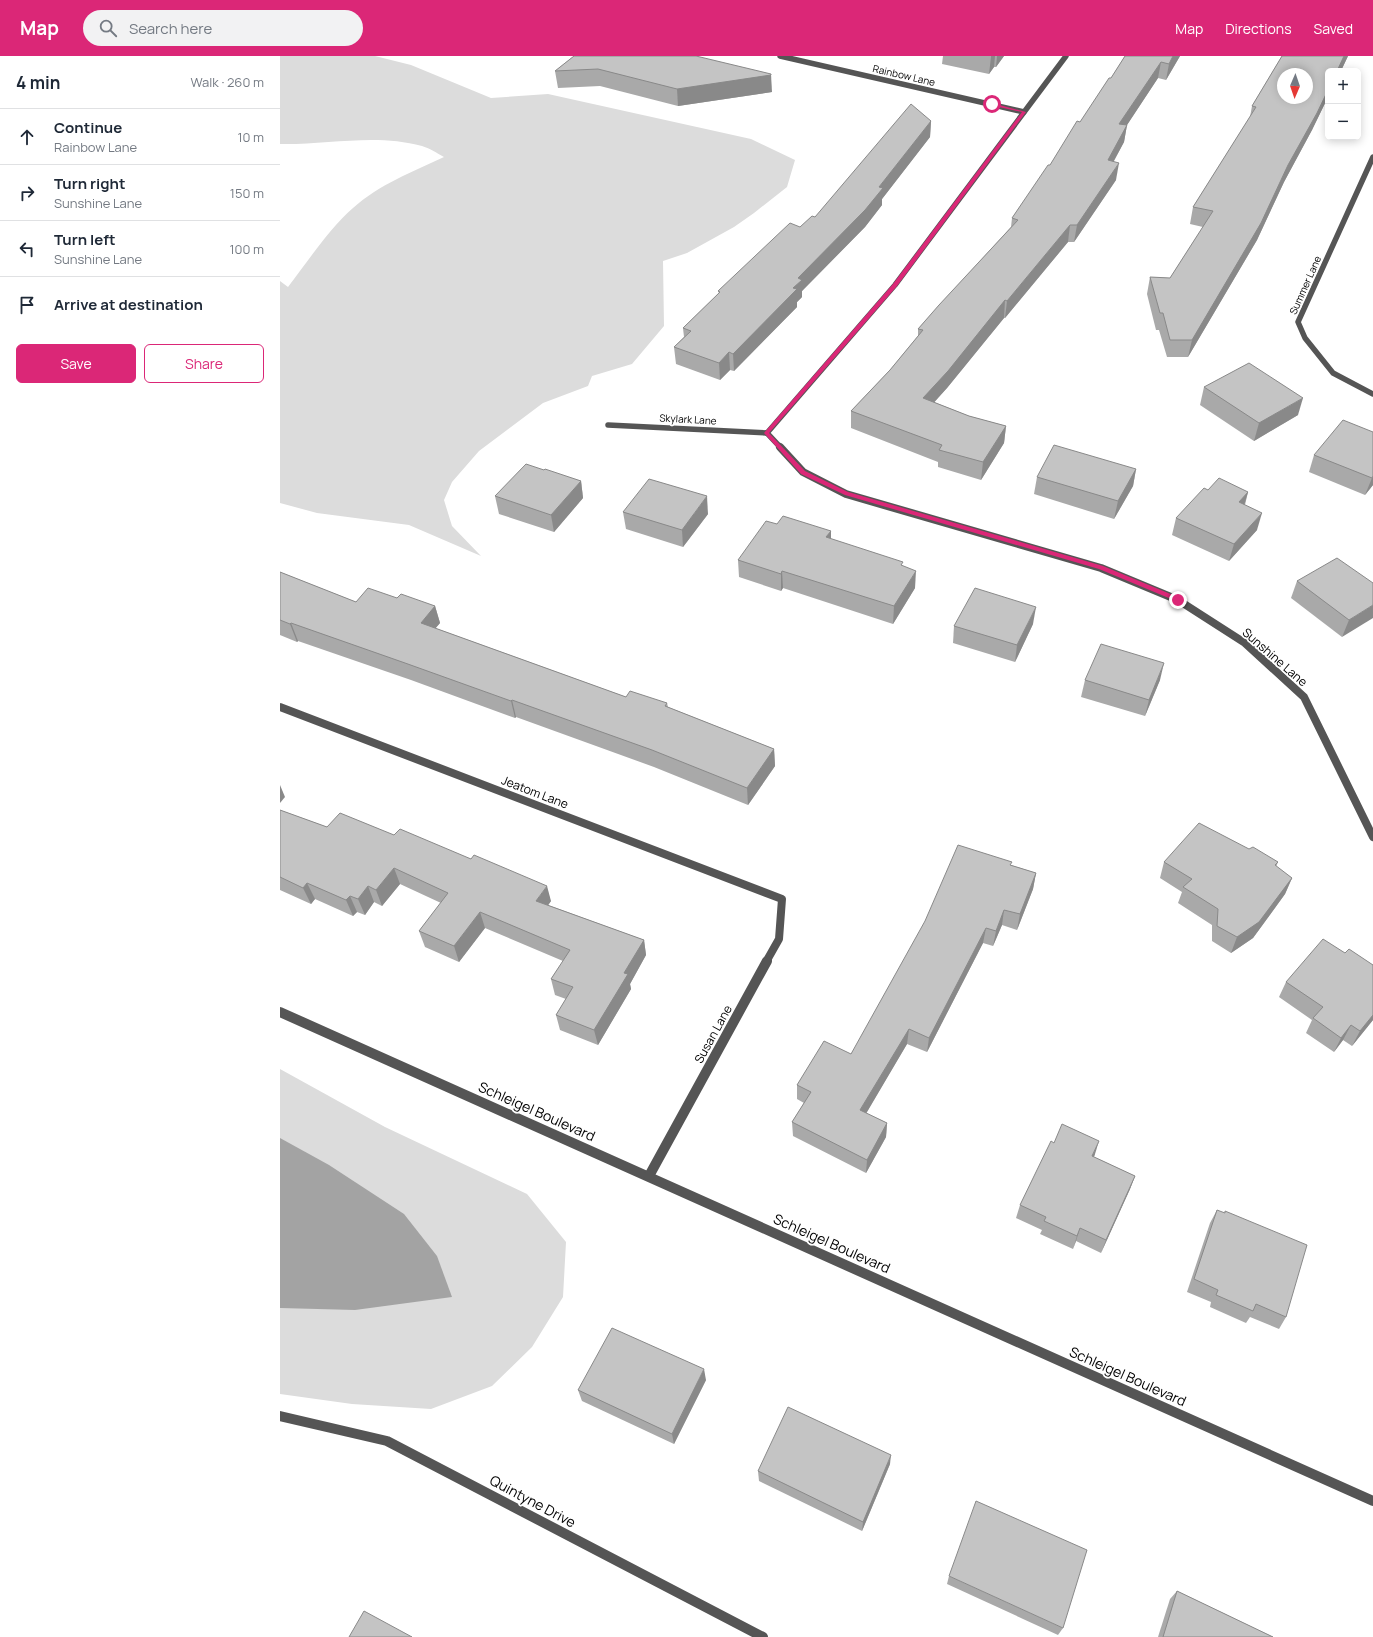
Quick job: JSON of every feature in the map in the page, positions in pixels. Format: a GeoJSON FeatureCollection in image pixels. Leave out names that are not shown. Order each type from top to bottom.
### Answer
{"type":"FeatureCollection","features":[{"type":"Feature","properties":{"kind":"street","name":"Rainbow Lane"},"geometry":{"type":"LineString","coordinates":[[780,56],[1024,112]]}},
{"type":"Feature","properties":{"kind":"street"},"geometry":{"type":"LineString","coordinates":[[766,433],[895,285],[1066,56]]}},
{"type":"Feature","properties":{"kind":"street","name":"Summer Lane"},"geometry":{"type":"LineString","coordinates":[[1373,157],[1298,322],[1305,338],[1333,373],[1373,394]]}},
{"type":"Feature","properties":{"kind":"street","name":"Skylark Lane"},"geometry":{"type":"LineString","coordinates":[[608,425],[766,433]]}},
{"type":"Feature","properties":{"kind":"street","name":"Sunshine Lane"},"geometry":{"type":"LineString","coordinates":[[766,433],[803,472],[846,494],[1101,568],[1178,600],[1244,643],[1304,697],[1373,837]]}},
{"type":"Feature","properties":{"kind":"street","name":"Jeatom Lane"},"geometry":{"type":"LineString","coordinates":[[280,707],[782,899]]}},
{"type":"Feature","properties":{"kind":"street","name":"Susan Lane"},"geometry":{"type":"LineString","coordinates":[[648,1176],[779,938],[782,899]]}},
{"type":"Feature","properties":{"kind":"street","name":"Schleigel Boulevard"},"geometry":{"type":"LineString","coordinates":[[280,1012],[1373,1501]]}},
{"type":"Feature","properties":{"kind":"street","name":"Quintyne Drive"},"geometry":{"type":"LineString","coordinates":[[280,1416],[387,1441],[763,1637]]}},
{"type":"Feature","properties":{"kind":"shaded area"},"geometry":{"type":"Polygon","coordinates":[[[280,56],[375,56],[411,65],[491,98],[548,94],[751,139],[795,160],[787,187],[754,213],[734,227],[687,253],[663,261],[664,326],[632,364],[592,376],[588,386],[543,403],[479,451],[452,482],[444,500],[452,526],[481,556],[409,525],[317,513],[280,503],[280,281],[288,287],[344,216],[363,200],[385,185],[444,157],[422,146],[387,140],[351,140],[280,144],[280,56]]]}},
{"type":"Feature","properties":{"kind":"shaded area"},"geometry":{"type":"Polygon","coordinates":[[[280,1069],[385,1127],[527,1194],[566,1242],[563,1297],[532,1347],[492,1386],[431,1409],[352,1404],[280,1394],[280,1069]]]}},
{"type":"Feature","properties":{"kind":"shaded area"},"geometry":{"type":"Polygon","coordinates":[[[280,1138],[329,1165],[404,1214],[437,1256],[452,1297],[355,1310],[280,1308],[280,1138]]]}},
{"type":"Feature","properties":{"kind":"building"},"geometry":{"type":"Polygon","coordinates":[[[574,56],[696,56],[771,75],[677,89],[598,69],[555,71],[574,56]]]}},
{"type":"Feature","properties":{"kind":"building"},"geometry":{"type":"Polygon","coordinates":[[[1125,56],[1173,56],[1169,64],[1161,62],[1119,124],[1127,125],[1108,160],[1119,163],[1077,225],[1070,225],[1007,301],[1005,300],[948,371],[923,398],[969,416],[1006,426],[983,462],[939,450],[942,445],[851,411],[890,370],[923,330],[918,329],[1018,220],[1012,218],[1048,165],[1050,165],[1077,121],[1080,122],[1125,56]]]}},
{"type":"Feature","properties":{"kind":"building"},"geometry":{"type":"Polygon","coordinates":[[[1282,56],[1344,56],[1338,68],[1325,68],[1325,96],[1317,113],[1288,165],[1261,223],[1192,340],[1170,340],[1163,313],[1160,313],[1150,277],[1170,278],[1213,211],[1193,207],[1256,107],[1252,106],[1282,56]]]}},
{"type":"Feature","properties":{"kind":"building"},"geometry":{"type":"Polygon","coordinates":[[[911,104],[931,121],[879,187],[883,188],[865,210],[798,278],[802,280],[793,288],[797,289],[733,354],[729,352],[719,363],[674,347],[691,331],[683,328],[720,292],[718,291],[790,223],[800,227],[812,216],[815,217],[911,104]]]}},
{"type":"Feature","properties":{"kind":"building"},"geometry":{"type":"Polygon","coordinates":[[[1249,363],[1303,398],[1259,423],[1204,387],[1249,363]]]}},
{"type":"Feature","properties":{"kind":"building"},"geometry":{"type":"Polygon","coordinates":[[[1343,420],[1373,432],[1372,478],[1314,455],[1343,420]]]}},
{"type":"Feature","properties":{"kind":"building"},"geometry":{"type":"Polygon","coordinates":[[[1054,445],[1136,469],[1118,501],[1037,477],[1054,445]]]}},
{"type":"Feature","properties":{"kind":"building"},"geometry":{"type":"Polygon","coordinates":[[[526,464],[581,481],[551,515],[495,496],[526,464]]]}},
{"type":"Feature","properties":{"kind":"building"},"geometry":{"type":"Polygon","coordinates":[[[1219,478],[1248,492],[1239,502],[1262,513],[1234,544],[1176,518],[1204,488],[1208,490],[1219,478]]]}},
{"type":"Feature","properties":{"kind":"building"},"geometry":{"type":"Polygon","coordinates":[[[649,479],[707,496],[682,530],[623,512],[649,479]]]}},
{"type":"Feature","properties":{"kind":"building"},"geometry":{"type":"Polygon","coordinates":[[[783,516],[831,531],[826,537],[903,562],[901,565],[916,571],[894,606],[782,571],[781,574],[738,560],[766,521],[777,524],[783,516]]]}},
{"type":"Feature","properties":{"kind":"building"},"geometry":{"type":"Polygon","coordinates":[[[1337,558],[1373,583],[1373,605],[1349,620],[1297,581],[1337,558]]]}},
{"type":"Feature","properties":{"kind":"building"},"geometry":{"type":"Polygon","coordinates":[[[280,572],[356,602],[368,588],[397,598],[401,594],[435,606],[421,623],[626,697],[630,691],[667,703],[665,706],[774,749],[747,788],[652,750],[280,620],[280,572]]]}},
{"type":"Feature","properties":{"kind":"building"},"geometry":{"type":"Polygon","coordinates":[[[975,588],[1036,607],[1017,645],[954,626],[975,588]]]}},
{"type":"Feature","properties":{"kind":"building"},"geometry":{"type":"Polygon","coordinates":[[[1101,644],[1164,663],[1149,700],[1085,680],[1101,644]]]}},
{"type":"Feature","properties":{"kind":"building"},"geometry":{"type":"Polygon","coordinates":[[[280,810],[327,827],[340,813],[394,835],[400,829],[471,859],[474,855],[547,886],[536,901],[644,940],[624,973],[628,974],[594,1030],[556,1015],[573,987],[551,979],[570,950],[480,912],[454,946],[419,931],[448,893],[394,868],[376,890],[368,886],[358,899],[350,896],[346,900],[307,883],[303,888],[280,877],[280,810]]]}},
{"type":"Feature","properties":{"kind":"building"},"geometry":{"type":"Polygon","coordinates":[[[1199,823],[1249,849],[1253,847],[1278,862],[1275,865],[1292,878],[1259,922],[1237,937],[1217,926],[1218,909],[1183,887],[1192,879],[1164,862],[1199,823]]]}},
{"type":"Feature","properties":{"kind":"building"},"geometry":{"type":"Polygon","coordinates":[[[958,845],[1012,862],[1010,865],[1036,873],[1020,914],[1004,910],[996,931],[986,928],[929,1038],[909,1029],[860,1110],[887,1123],[867,1160],[792,1122],[811,1092],[797,1085],[824,1041],[851,1054],[925,921],[958,845]]]}},
{"type":"Feature","properties":{"kind":"building"},"geometry":{"type":"Polygon","coordinates":[[[1323,939],[1345,953],[1349,949],[1373,965],[1373,1015],[1360,1031],[1351,1025],[1341,1038],[1313,1018],[1323,1007],[1286,982],[1323,939]]]}},
{"type":"Feature","properties":{"kind":"building"},"geometry":{"type":"Polygon","coordinates":[[[1062,1124],[1099,1141],[1092,1156],[1135,1176],[1106,1240],[1080,1228],[1077,1236],[1044,1221],[1046,1217],[1020,1205],[1051,1141],[1054,1143],[1062,1124]]]}},
{"type":"Feature","properties":{"kind":"building"},"geometry":{"type":"Polygon","coordinates":[[[1217,1210],[1225,1213],[1225,1211],[1307,1245],[1286,1317],[1256,1304],[1253,1311],[1216,1295],[1218,1290],[1194,1279],[1217,1210]]]}},
{"type":"Feature","properties":{"kind":"building"},"geometry":{"type":"Polygon","coordinates":[[[612,1328],[704,1369],[672,1434],[578,1390],[612,1328]]]}},
{"type":"Feature","properties":{"kind":"building"},"geometry":{"type":"Polygon","coordinates":[[[788,1407],[891,1455],[863,1522],[758,1471],[788,1407]]]}},
{"type":"Feature","properties":{"kind":"building"},"geometry":{"type":"Polygon","coordinates":[[[976,1501],[1087,1550],[1063,1628],[949,1576],[976,1501]]]}},
{"type":"Feature","properties":{"kind":"building"},"geometry":{"type":"Polygon","coordinates":[[[1177,1591],[1273,1637],[1163,1637],[1177,1591]]]}},
{"type":"Feature","properties":{"kind":"building"},"geometry":{"type":"Polygon","coordinates":[[[364,1611],[412,1637],[349,1637],[364,1611]]]}},
{"type":"Feature","properties":{"kind":"route"},"geometry":{"type":"LineString","coordinates":[[992,104],[1024,112],[895,285],[766,433],[803,472],[846,494],[1101,568],[1178,600]]}}]}
